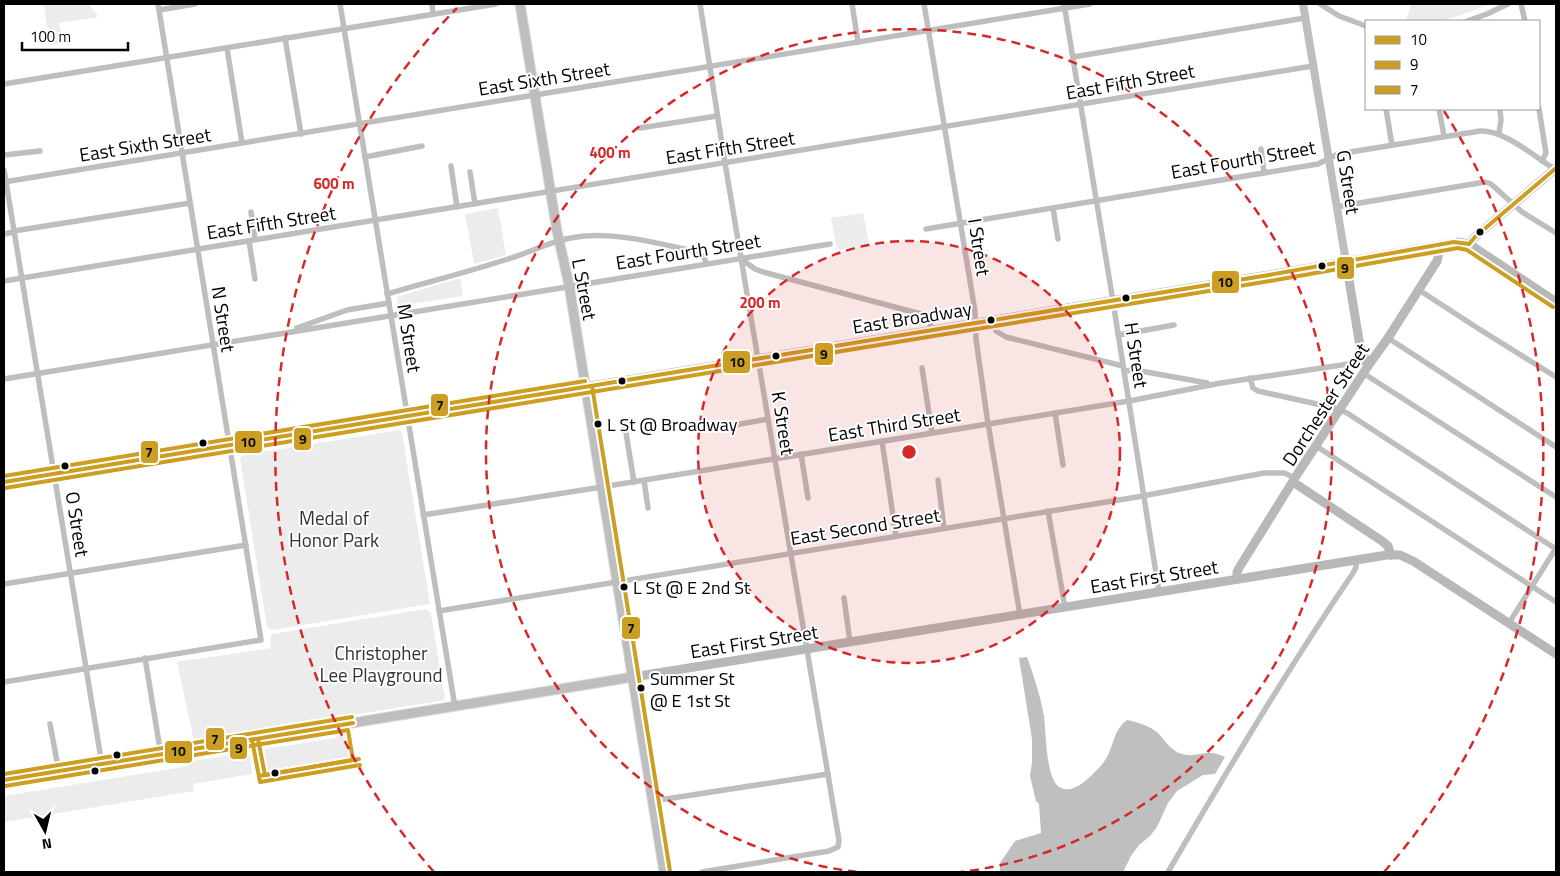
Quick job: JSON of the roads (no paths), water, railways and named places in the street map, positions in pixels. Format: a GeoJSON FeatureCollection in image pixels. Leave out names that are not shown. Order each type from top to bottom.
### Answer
{"type":"FeatureCollection","features":[{"type":"Feature","properties":{"kind":"main road","name":"L Street"},"geometry":{"type":"LineString","coordinates":[[520,4],[534,95],[586,387],[664,872]]}},
{"type":"Feature","properties":{"kind":"main road"},"geometry":{"type":"LineString","coordinates":[[1556,170],[1513,204],[1469,244],[1556,302]]}},
{"type":"Feature","properties":{"kind":"main road","name":"East Broadway"},"geometry":{"type":"LineString","coordinates":[[4,482],[1113,301],[1458,242],[1469,244]]}},
{"type":"Feature","properties":{"kind":"main road","name":"Dorchester Street"},"geometry":{"type":"LineString","coordinates":[[1237,580],[1239,568],[1294,480],[1437,261],[1438,246]]}},
{"type":"Feature","properties":{"kind":"main road","name":"G Street"},"geometry":{"type":"LineString","coordinates":[[1346,262],[1360,346],[1362,354],[1370,364]]}},
{"type":"Feature","properties":{"kind":"main road"},"geometry":{"type":"LineString","coordinates":[[1294,480],[1382,541],[1388,546],[1391,554],[1413,561],[1556,654]]}},
{"type":"Feature","properties":{"kind":"main road","name":"East First Street"},"geometry":{"type":"LineString","coordinates":[[4,780],[1391,554]]}},
{"type":"Feature","properties":{"kind":"street"},"geometry":{"type":"LineString","coordinates":[[159,7],[195,4]]}},
{"type":"Feature","properties":{"kind":"street","name":"M Street"},"geometry":{"type":"LineString","coordinates":[[340,4],[455,706]]}},
{"type":"Feature","properties":{"kind":"street"},"geometry":{"type":"LineString","coordinates":[[432,4],[433,14]]}},
{"type":"Feature","properties":{"kind":"street"},"geometry":{"type":"LineString","coordinates":[[4,84],[496,4]]}},
{"type":"Feature","properties":{"kind":"street","name":"K Street"},"geometry":{"type":"LineString","coordinates":[[700,4],[717,116],[839,838],[838,846],[829,851],[702,872]]}},
{"type":"Feature","properties":{"kind":"street"},"geometry":{"type":"LineString","coordinates":[[852,4],[858,42]]}},
{"type":"Feature","properties":{"kind":"street","name":"I Street"},"geometry":{"type":"LineString","coordinates":[[924,4],[975,311],[976,339],[988,424],[1020,614]]}},
{"type":"Feature","properties":{"kind":"street","name":"East Sixth Street"},"geometry":{"type":"LineString","coordinates":[[5,182],[858,42],[1064,6],[1090,4]]}},
{"type":"Feature","properties":{"kind":"street","name":"G Street"},"geometry":{"type":"LineString","coordinates":[[1303,4],[1346,262]]}},
{"type":"Feature","properties":{"kind":"street"},"geometry":{"type":"LineString","coordinates":[[1320,4],[1344,19],[1365,26]]}},
{"type":"Feature","properties":{"kind":"street"},"geometry":{"type":"LineString","coordinates":[[1483,19],[1508,4]]}},
{"type":"Feature","properties":{"kind":"street"},"geometry":{"type":"LineString","coordinates":[[1522,4],[1525,20]]}},
{"type":"Feature","properties":{"kind":"street","name":"H Street"},"geometry":{"type":"LineString","coordinates":[[1064,6],[1097,200],[1159,592]]}},
{"type":"Feature","properties":{"kind":"street","name":"N Street"},"geometry":{"type":"LineString","coordinates":[[145,658],[261,640],[159,7]]}},
{"type":"Feature","properties":{"kind":"street"},"geometry":{"type":"LineString","coordinates":[[1073,57],[1305,18]]}},
{"type":"Feature","properties":{"kind":"street"},"geometry":{"type":"LineString","coordinates":[[285,38],[301,134]]}},
{"type":"Feature","properties":{"kind":"street"},"geometry":{"type":"LineString","coordinates":[[227,48],[242,143]]}},
{"type":"Feature","properties":{"kind":"street","name":"East Fifth Street"},"geometry":{"type":"LineString","coordinates":[[4,281],[1313,66]]}},
{"type":"Feature","properties":{"kind":"street"},"geometry":{"type":"LineString","coordinates":[[1386,110],[1392,145]]}},
{"type":"Feature","properties":{"kind":"street"},"geometry":{"type":"LineString","coordinates":[[1439,110],[1444,136]]}},
{"type":"Feature","properties":{"kind":"street"},"geometry":{"type":"LineString","coordinates":[[1500,110],[1501,120],[1498,133],[1556,170]]}},
{"type":"Feature","properties":{"kind":"street"},"geometry":{"type":"LineString","coordinates":[[1539,110],[1546,153],[1542,161]]}},
{"type":"Feature","properties":{"kind":"street"},"geometry":{"type":"LineString","coordinates":[[640,128],[717,116]]}},
{"type":"Feature","properties":{"kind":"street","name":"East Fourth Street"},"geometry":{"type":"LineString","coordinates":[[926,229],[1318,164],[1338,154],[1444,136],[1480,131],[1498,133]]}},
{"type":"Feature","properties":{"kind":"street"},"geometry":{"type":"LineString","coordinates":[[365,157],[422,146]]}},
{"type":"Feature","properties":{"kind":"street"},"geometry":{"type":"LineString","coordinates":[[1261,149],[1264,172]]}},
{"type":"Feature","properties":{"kind":"street"},"geometry":{"type":"LineString","coordinates":[[4,155],[40,151]]}},
{"type":"Feature","properties":{"kind":"street"},"geometry":{"type":"LineString","coordinates":[[451,166],[457,207]]}},
{"type":"Feature","properties":{"kind":"street","name":"O Street"},"geometry":{"type":"LineString","coordinates":[[4,170],[102,765]]}},
{"type":"Feature","properties":{"kind":"street"},"geometry":{"type":"LineString","coordinates":[[470,172],[475,204]]}},
{"type":"Feature","properties":{"kind":"street"},"geometry":{"type":"LineString","coordinates":[[1336,207],[1485,182],[1491,184],[1513,204],[1556,234]]}},
{"type":"Feature","properties":{"kind":"street"},"geometry":{"type":"LineString","coordinates":[[4,234],[190,203]]}},
{"type":"Feature","properties":{"kind":"street"},"geometry":{"type":"LineString","coordinates":[[1053,208],[1058,239]]}},
{"type":"Feature","properties":{"kind":"street"},"geometry":{"type":"LineString","coordinates":[[251,212],[256,240]]}},
{"type":"Feature","properties":{"kind":"street"},"geometry":{"type":"LineString","coordinates":[[388,294],[510,259],[559,240],[574,237],[598,236],[638,239],[697,253],[704,257],[706,263]]}},
{"type":"Feature","properties":{"kind":"street"},"geometry":{"type":"LineString","coordinates":[[249,241],[255,279]]}},
{"type":"Feature","properties":{"kind":"street","name":"East Fourth Street"},"geometry":{"type":"LineString","coordinates":[[4,379],[569,285],[830,244]]}},
{"type":"Feature","properties":{"kind":"street"},"geometry":{"type":"LineString","coordinates":[[741,259],[763,272],[921,314],[929,319],[932,330]]}},
{"type":"Feature","properties":{"kind":"street"},"geometry":{"type":"LineString","coordinates":[[1419,290],[1556,377]]}},
{"type":"Feature","properties":{"kind":"street","name":"East Fourth Street"},"geometry":{"type":"LineString","coordinates":[[284,332],[347,310],[389,303]]}},
{"type":"Feature","properties":{"kind":"street"},"geometry":{"type":"LineString","coordinates":[[992,320],[996,331],[1006,337],[1124,369],[1199,383],[1221,383]]}},
{"type":"Feature","properties":{"kind":"street"},"geometry":{"type":"LineString","coordinates":[[1118,335],[1174,325]]}},
{"type":"Feature","properties":{"kind":"street"},"geometry":{"type":"LineString","coordinates":[[1388,338],[1556,447]]}},
{"type":"Feature","properties":{"kind":"street","name":"East Third Street"},"geometry":{"type":"LineString","coordinates":[[423,515],[1129,401],[1250,378],[1362,362],[1370,364]]}},
{"type":"Feature","properties":{"kind":"street"},"geometry":{"type":"LineString","coordinates":[[922,368],[932,433]]}},
{"type":"Feature","properties":{"kind":"street"},"geometry":{"type":"LineString","coordinates":[[1363,374],[1556,497]]}},
{"type":"Feature","properties":{"kind":"street"},"geometry":{"type":"LineString","coordinates":[[1250,378],[1253,388],[1258,392],[1340,410],[1556,549],[1509,623]]}},
{"type":"Feature","properties":{"kind":"street"},"geometry":{"type":"LineString","coordinates":[[1055,413],[1063,465]]}},
{"type":"Feature","properties":{"kind":"street"},"geometry":{"type":"LineString","coordinates":[[735,425],[768,419]]}},
{"type":"Feature","properties":{"kind":"street"},"geometry":{"type":"LineString","coordinates":[[625,427],[634,482]]}},
{"type":"Feature","properties":{"kind":"street"},"geometry":{"type":"LineString","coordinates":[[882,441],[896,536]]}},
{"type":"Feature","properties":{"kind":"street"},"geometry":{"type":"LineString","coordinates":[[1316,446],[1556,602]]}},
{"type":"Feature","properties":{"kind":"street"},"geometry":{"type":"LineString","coordinates":[[801,454],[808,498]]}},
{"type":"Feature","properties":{"kind":"street","name":"East Second Street"},"geometry":{"type":"LineString","coordinates":[[439,610],[1144,496],[1264,473],[1284,473],[1294,480]]}},
{"type":"Feature","properties":{"kind":"street"},"geometry":{"type":"LineString","coordinates":[[644,480],[648,508]]}},
{"type":"Feature","properties":{"kind":"street"},"geometry":{"type":"LineString","coordinates":[[938,480],[944,528]]}},
{"type":"Feature","properties":{"kind":"street"},"geometry":{"type":"LineString","coordinates":[[1048,511],[1065,607]]}},
{"type":"Feature","properties":{"kind":"street"},"geometry":{"type":"LineString","coordinates":[[4,584],[246,545]]}},
{"type":"Feature","properties":{"kind":"street"},"geometry":{"type":"LineString","coordinates":[[1168,872],[1316,627],[1353,573],[1356,567],[1356,559]]}},
{"type":"Feature","properties":{"kind":"street"},"geometry":{"type":"LineString","coordinates":[[844,598],[850,642]]}},
{"type":"Feature","properties":{"kind":"street"},"geometry":{"type":"LineString","coordinates":[[4,682],[145,658],[161,755]]}},
{"type":"Feature","properties":{"kind":"street"},"geometry":{"type":"LineString","coordinates":[[50,724],[59,772]]}},
{"type":"Feature","properties":{"kind":"street"},"geometry":{"type":"LineString","coordinates":[[653,802],[828,774]]}},
{"type":"Feature","properties":{"kind":"place","name":"L St @ Broadway"},"geometry":{"type":"Point","coordinates":[598,424]}},
{"type":"Feature","properties":{"kind":"place","name":"L St @ E 2nd St"},"geometry":{"type":"Point","coordinates":[624,587]}},
{"type":"Feature","properties":{"kind":"place","name":"Summer St @ E 1st St"},"geometry":{"type":"Point","coordinates":[641,688]}},
{"type":"Feature","properties":{"kind":"park label","name":"Medal of Honor Park"},"geometry":{"type":"Point","coordinates":[334,528]}},
{"type":"Feature","properties":{"kind":"park label","name":"Christopher Lee Playground"},"geometry":{"type":"Point","coordinates":[381,663]}}]}
